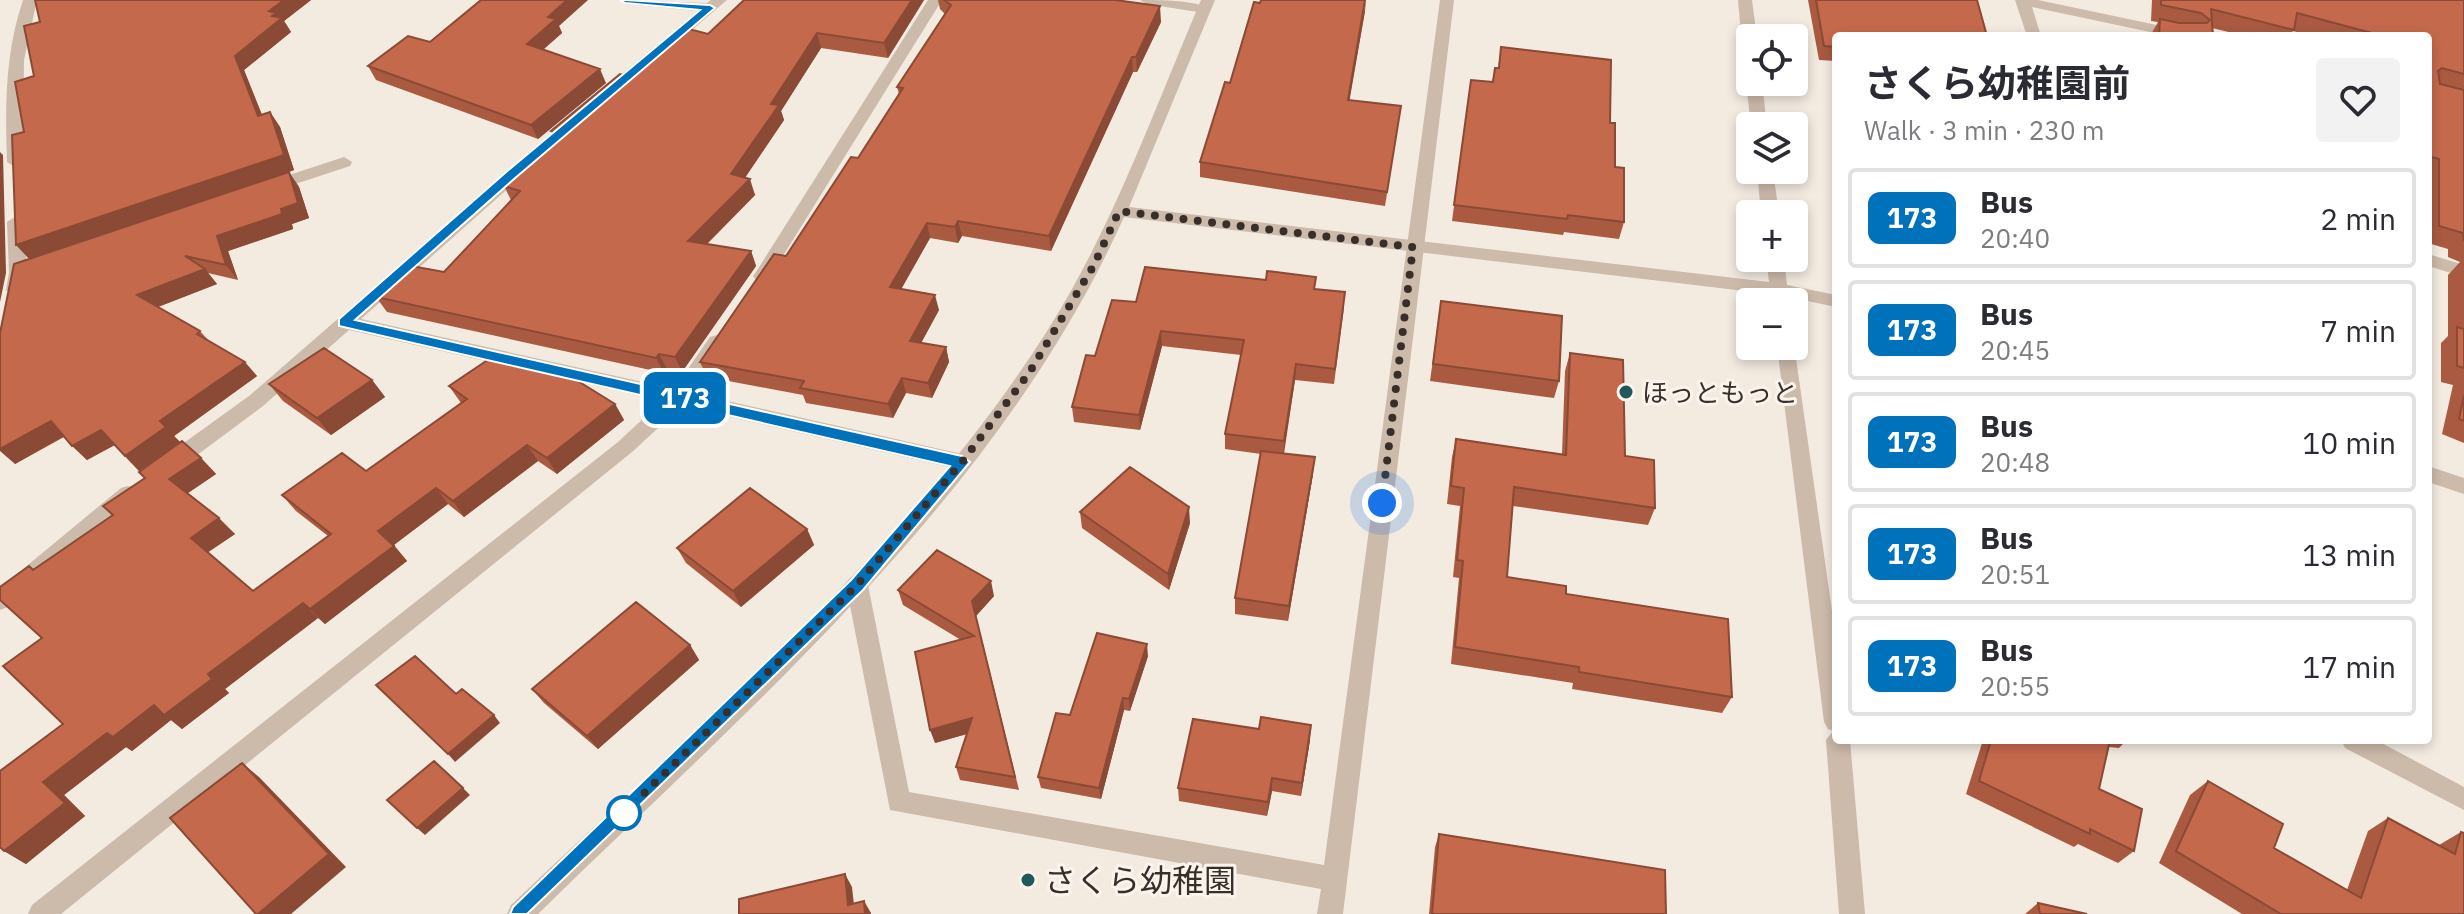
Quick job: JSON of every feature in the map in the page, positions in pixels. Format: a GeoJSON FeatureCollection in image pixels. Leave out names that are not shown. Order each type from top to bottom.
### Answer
{"type":"FeatureCollection","features":[{"type":"Feature","properties":{"kind":"street"},"geometry":{"type":"LineString","coordinates":[[12,303],[25,270],[16,192],[13,97],[18,38],[30,0]]}},
{"type":"Feature","properties":{"kind":"street"},"geometry":{"type":"LineString","coordinates":[[625,0],[715,4]]}},
{"type":"Feature","properties":{"kind":"street"},"geometry":{"type":"LineString","coordinates":[[751,293],[935,0]]}},
{"type":"Feature","properties":{"kind":"street"},"geometry":{"type":"LineString","coordinates":[[520,914],[857,585],[962,462],[1029,373],[1094,265],[1206,4],[1147,0]]}},
{"type":"Feature","properties":{"kind":"street"},"geometry":{"type":"LineString","coordinates":[[1330,914],[1447,0]]}},
{"type":"Feature","properties":{"kind":"street"},"geometry":{"type":"LineString","coordinates":[[1745,0],[1748,24]]}},
{"type":"Feature","properties":{"kind":"street"},"geometry":{"type":"LineString","coordinates":[[2022,0],[2033,32]]}},
{"type":"Feature","properties":{"kind":"street"},"geometry":{"type":"LineString","coordinates":[[2022,0],[2171,32]]}},
{"type":"Feature","properties":{"kind":"street"},"geometry":{"type":"LineString","coordinates":[[0,601],[143,483],[256,401],[509,176],[715,4]]}},
{"type":"Feature","properties":{"kind":"street"},"geometry":{"type":"LineString","coordinates":[[255,192],[344,162]]}},
{"type":"Feature","properties":{"kind":"street"},"geometry":{"type":"LineString","coordinates":[[1119,211],[1736,290]]}},
{"type":"Feature","properties":{"kind":"street"},"geometry":{"type":"LineString","coordinates":[[2432,261],[2464,271]]}},
{"type":"Feature","properties":{"kind":"street"},"geometry":{"type":"LineString","coordinates":[[1808,299],[1832,301]]}},
{"type":"Feature","properties":{"kind":"street"},"geometry":{"type":"LineString","coordinates":[[41,914],[625,447],[679,397],[733,319]]}},
{"type":"Feature","properties":{"kind":"street"},"geometry":{"type":"LineString","coordinates":[[344,322],[962,462]]}},
{"type":"Feature","properties":{"kind":"street"},"geometry":{"type":"LineString","coordinates":[[1788,360],[1832,692]]}},
{"type":"Feature","properties":{"kind":"street"},"geometry":{"type":"LineString","coordinates":[[2432,475],[2464,486]]}},
{"type":"Feature","properties":{"kind":"street"},"geometry":{"type":"LineString","coordinates":[[857,585],[899,802],[1335,879]]}},
{"type":"Feature","properties":{"kind":"street"},"geometry":{"type":"LineString","coordinates":[[1838,744],[1852,914]]}},
{"type":"Feature","properties":{"kind":"street"},"geometry":{"type":"LineString","coordinates":[[2361,744],[2464,799]]}},
{"type":"Feature","properties":{"kind":"building"},"geometry":{"type":"Polygon","coordinates":[[[35,0],[284,0],[269,11],[276,13],[272,16],[282,18],[235,56],[258,116],[270,112],[284,155],[16,245],[12,135],[24,132],[15,82],[34,76],[24,26],[40,22],[35,0]]]}},
{"type":"Feature","properties":{"kind":"building"},"geometry":{"type":"Polygon","coordinates":[[[481,0],[567,0],[548,17],[556,19],[527,44],[600,69],[531,125],[368,66],[408,36],[430,42],[481,0]]]}},
{"type":"Feature","properties":{"kind":"building"},"geometry":{"type":"Polygon","coordinates":[[[744,0],[912,0],[884,43],[817,33],[771,104],[779,105],[731,174],[750,179],[688,241],[751,251],[675,357],[659,354],[656,358],[376,297],[406,265],[444,272],[520,191],[504,186],[562,135],[551,131],[620,74],[630,77],[689,29],[708,34],[744,0]]]}},
{"type":"Feature","properties":{"kind":"building"},"geometry":{"type":"Polygon","coordinates":[[[944,0],[1115,0],[1160,6],[1136,57],[1132,57],[1049,236],[958,221],[955,227],[927,223],[890,287],[935,295],[910,341],[946,347],[928,383],[902,378],[888,404],[800,388],[804,381],[700,362],[774,254],[786,256],[851,157],[858,158],[903,88],[897,87],[951,5],[944,0]]]}},
{"type":"Feature","properties":{"kind":"building"},"geometry":{"type":"Polygon","coordinates":[[[1261,0],[1365,0],[1348,100],[1401,106],[1387,192],[1200,162],[1225,82],[1230,83],[1254,2],[1260,3],[1261,0]]]}},
{"type":"Feature","properties":{"kind":"building"},"geometry":{"type":"Polygon","coordinates":[[[1816,0],[1977,0],[1986,32],[1832,32],[1832,47],[1824,46],[1816,0]]]}},
{"type":"Feature","properties":{"kind":"building"},"geometry":{"type":"Polygon","coordinates":[[[2161,0],[2464,0],[2464,74],[2442,68],[2438,71],[2440,84],[2464,90],[2464,241],[2463,233],[2439,226],[2439,159],[2432,157],[2432,32],[2368,32],[2297,13],[2294,30],[2211,9],[2213,32],[2159,32],[2160,19],[2179,23],[2207,23],[2210,20],[2201,13],[2161,5],[2161,0]]]}},
{"type":"Feature","properties":{"kind":"building"},"geometry":{"type":"Polygon","coordinates":[[[1501,47],[1611,60],[1610,123],[1615,123],[1615,167],[1624,168],[1624,222],[1568,215],[1567,219],[1454,205],[1471,80],[1493,82],[1495,68],[1499,68],[1501,47]]]}},
{"type":"Feature","properties":{"kind":"building"},"geometry":{"type":"Polygon","coordinates":[[[289,172],[298,203],[281,209],[282,214],[217,236],[226,265],[185,256],[205,269],[137,295],[200,331],[197,334],[245,362],[160,421],[166,427],[125,456],[101,430],[72,446],[51,421],[0,449],[0,333],[14,264],[289,172]]]}},
{"type":"Feature","properties":{"kind":"building"},"geometry":{"type":"Polygon","coordinates":[[[1145,267],[1266,280],[1267,271],[1316,277],[1314,289],[1345,292],[1335,369],[1296,364],[1284,441],[1225,434],[1244,340],[1161,331],[1139,415],[1072,407],[1086,355],[1095,356],[1112,300],[1136,302],[1145,267]]]}},
{"type":"Feature","properties":{"kind":"building"},"geometry":{"type":"Polygon","coordinates":[[[1441,301],[1562,316],[1559,381],[1433,364],[1441,301]]]}},
{"type":"Feature","properties":{"kind":"building"},"geometry":{"type":"Polygon","coordinates":[[[2457,327],[2464,329],[2464,368],[2457,366],[2457,327]]]}},
{"type":"Feature","properties":{"kind":"building"},"geometry":{"type":"Polygon","coordinates":[[[324,348],[372,380],[317,418],[269,384],[324,348]]]}},
{"type":"Feature","properties":{"kind":"building"},"geometry":{"type":"Polygon","coordinates":[[[498,353],[552,365],[615,404],[547,458],[527,445],[453,501],[436,488],[378,531],[394,546],[310,609],[303,603],[208,674],[212,679],[164,715],[154,705],[113,737],[107,733],[43,782],[65,803],[4,851],[0,847],[0,771],[63,724],[3,666],[42,638],[0,600],[0,587],[29,566],[33,570],[113,515],[103,506],[145,478],[139,472],[182,441],[201,458],[169,479],[219,518],[191,538],[253,591],[331,534],[282,495],[342,453],[366,471],[467,399],[449,386],[498,353]]]}},
{"type":"Feature","properties":{"kind":"building"},"geometry":{"type":"Polygon","coordinates":[[[1570,353],[1623,360],[1625,456],[1654,460],[1655,508],[1514,487],[1507,577],[1566,586],[1566,594],[1728,619],[1732,697],[1579,672],[1579,667],[1455,647],[1463,561],[1457,560],[1464,488],[1451,486],[1456,439],[1566,455],[1570,353]]]}},
{"type":"Feature","properties":{"kind":"building"},"geometry":{"type":"Polygon","coordinates":[[[2464,395],[2464,421],[2459,419],[2464,395]]]}},
{"type":"Feature","properties":{"kind":"building"},"geometry":{"type":"Polygon","coordinates":[[[1261,451],[1315,457],[1289,606],[1235,598],[1261,451]]]}},
{"type":"Feature","properties":{"kind":"building"},"geometry":{"type":"Polygon","coordinates":[[[1130,467],[1189,507],[1168,574],[1080,512],[1130,467]]]}},
{"type":"Feature","properties":{"kind":"building"},"geometry":{"type":"Polygon","coordinates":[[[750,488],[807,529],[733,591],[677,548],[750,488]]]}},
{"type":"Feature","properties":{"kind":"building"},"geometry":{"type":"Polygon","coordinates":[[[937,550],[991,581],[972,601],[1015,777],[956,767],[972,718],[930,730],[915,652],[974,636],[898,590],[937,550]]]}},
{"type":"Feature","properties":{"kind":"building"},"geometry":{"type":"Polygon","coordinates":[[[636,602],[690,645],[587,736],[532,689],[636,602]]]}},
{"type":"Feature","properties":{"kind":"building"},"geometry":{"type":"Polygon","coordinates":[[[1097,633],[1147,644],[1129,699],[1123,698],[1099,788],[1038,777],[1056,713],[1070,715],[1097,633]]]}},
{"type":"Feature","properties":{"kind":"building"},"geometry":{"type":"Polygon","coordinates":[[[415,656],[456,694],[462,689],[494,715],[448,754],[376,685],[415,656]]]}},
{"type":"Feature","properties":{"kind":"building"},"geometry":{"type":"Polygon","coordinates":[[[1261,717],[1311,725],[1302,783],[1272,778],[1268,802],[1178,788],[1193,719],[1259,729],[1261,717]]]}},
{"type":"Feature","properties":{"kind":"building"},"geometry":{"type":"Polygon","coordinates":[[[1990,744],[2109,744],[2099,789],[2142,809],[2134,851],[2090,829],[2090,834],[1979,781],[1990,744]]]}},
{"type":"Feature","properties":{"kind":"building"},"geometry":{"type":"Polygon","coordinates":[[[434,761],[463,788],[417,828],[387,800],[434,761]]]}},
{"type":"Feature","properties":{"kind":"building"},"geometry":{"type":"Polygon","coordinates":[[[242,763],[329,854],[258,914],[170,818],[242,763]]]}},
{"type":"Feature","properties":{"kind":"building"},"geometry":{"type":"Polygon","coordinates":[[[2208,781],[2283,824],[2274,848],[2361,898],[2388,818],[2455,854],[2461,832],[2464,833],[2464,914],[2281,914],[2176,851],[2208,781]]]}},
{"type":"Feature","properties":{"kind":"building"},"geometry":{"type":"Polygon","coordinates":[[[1439,834],[1665,870],[1666,914],[1432,914],[1439,834]]]}},
{"type":"Feature","properties":{"kind":"building"},"geometry":{"type":"Polygon","coordinates":[[[845,874],[848,905],[864,901],[865,914],[739,914],[739,899],[845,874]]]}},
{"type":"Feature","properties":{"kind":"building"},"geometry":{"type":"Polygon","coordinates":[[[2038,903],[2087,914],[2040,914],[2038,903]]]}},
{"type":"Feature","properties":{"kind":"bus line","name":"173"},"geometry":{"type":"LineString","coordinates":[[520,914],[857,585],[962,462],[344,322],[509,176],[710,8],[625,0]]}},
{"type":"Feature","properties":{"kind":"place","name":"ほっともっと"},"geometry":{"type":"Point","coordinates":[1626,392]}},
{"type":"Feature","properties":{"kind":"place","name":"さくら幼稚園"},"geometry":{"type":"Point","coordinates":[1028,880]}},
{"type":"Feature","properties":{"kind":"route"},"geometry":{"type":"LineString","coordinates":[[624,813],[857,585],[962,462],[1029,373],[1094,265],[1119,211],[1413,247],[1382,503]]}}]}
